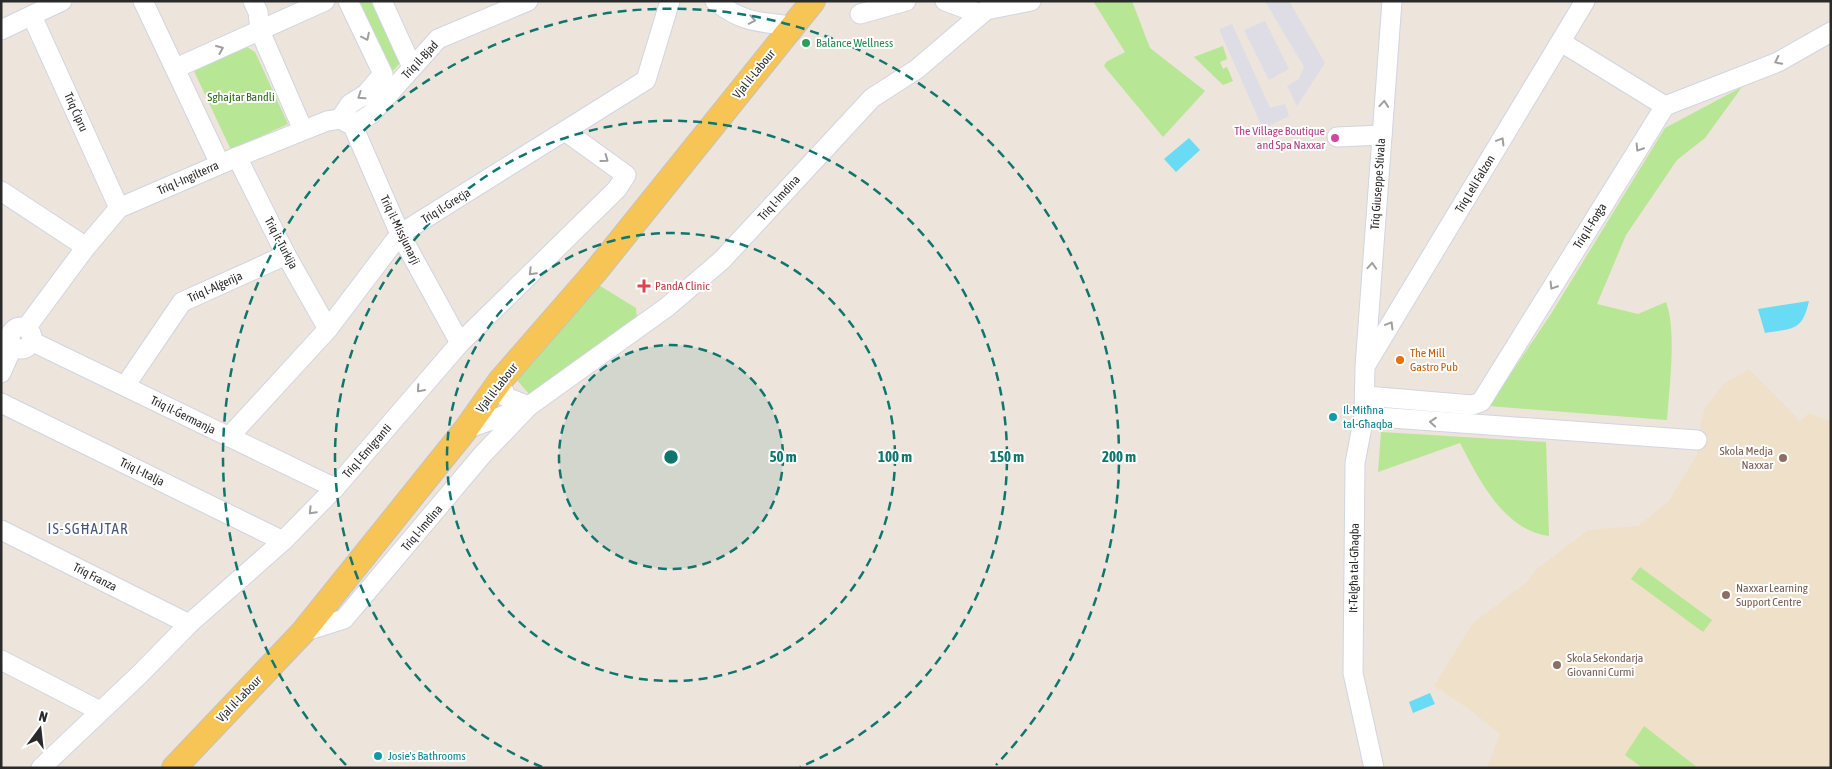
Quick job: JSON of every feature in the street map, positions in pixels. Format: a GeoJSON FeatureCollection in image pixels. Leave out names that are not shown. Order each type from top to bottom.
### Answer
{"type":"FeatureCollection","features":[{"type":"Feature","properties":{"kind":"main road","name":"Vjal il-Labour"},"geometry":{"type":"LineString","coordinates":[[174,768],[303,632],[466,429],[500,381],[595,272],[814,1]]}},
{"type":"Feature","properties":{"kind":"street"},"geometry":{"type":"LineString","coordinates":[[1,30],[62,1]]}},
{"type":"Feature","properties":{"kind":"street","name":"Triq it-Turkija"},"geometry":{"type":"LineString","coordinates":[[143,1],[176,68],[328,329]]}},
{"type":"Feature","properties":{"kind":"street"},"geometry":{"type":"LineString","coordinates":[[253,1],[258,12],[260,31],[303,130]]}},
{"type":"Feature","properties":{"kind":"street"},"geometry":{"type":"LineString","coordinates":[[176,68],[325,1]]}},
{"type":"Feature","properties":{"kind":"street"},"geometry":{"type":"LineString","coordinates":[[346,123],[350,104],[366,94],[383,74],[348,1]]}},
{"type":"Feature","properties":{"kind":"street"},"geometry":{"type":"LineString","coordinates":[[382,1],[412,67]]}},
{"type":"Feature","properties":{"kind":"street","name":"Triq il-Bjad"},"geometry":{"type":"LineString","coordinates":[[346,123],[371,114],[438,40],[528,1]]}},
{"type":"Feature","properties":{"kind":"street","name":"Triq il-Greċja"},"geometry":{"type":"LineString","coordinates":[[229,437],[328,329],[400,234],[646,80],[670,1]]}},
{"type":"Feature","properties":{"kind":"street"},"geometry":{"type":"LineString","coordinates":[[716,1],[732,14],[748,20],[793,26]]}},
{"type":"Feature","properties":{"kind":"street"},"geometry":{"type":"LineString","coordinates":[[860,14],[906,1]]}},
{"type":"Feature","properties":{"kind":"street"},"geometry":{"type":"LineString","coordinates":[[945,1],[980,14]]}},
{"type":"Feature","properties":{"kind":"street","name":"Triq Giuseppe Stivala"},"geometry":{"type":"LineString","coordinates":[[1365,367],[1392,1]]}},
{"type":"Feature","properties":{"kind":"street","name":"Triq Leli Falzon"},"geometry":{"type":"LineString","coordinates":[[1365,367],[1585,1]]}},
{"type":"Feature","properties":{"kind":"street","name":"Triq l-Imdina"},"geometry":{"type":"LineString","coordinates":[[303,632],[344,619],[483,454],[529,406],[666,308],[722,260],[872,98],[917,69],[986,10],[1028,2]]}},
{"type":"Feature","properties":{"kind":"street","name":"Triq Ċipru"},"geometry":{"type":"LineString","coordinates":[[32,16],[120,208]]}},
{"type":"Feature","properties":{"kind":"street"},"geometry":{"type":"LineString","coordinates":[[1561,42],[1664,106],[1778,62],[1828,37]]}},
{"type":"Feature","properties":{"kind":"street","name":"Triq il-Forġa"},"geometry":{"type":"LineString","coordinates":[[1366,396],[1472,405],[1481,402],[1664,106]]}},
{"type":"Feature","properties":{"kind":"street","name":"Triq l-Ingilterra"},"geometry":{"type":"LineString","coordinates":[[1,373],[17,334],[86,247],[120,208],[228,160],[303,130],[327,121],[346,123]]}},
{"type":"Feature","properties":{"kind":"street","name":"Triq il-Missjunarji"},"geometry":{"type":"LineString","coordinates":[[346,123],[400,234],[460,343]]}},
{"type":"Feature","properties":{"kind":"street","name":"Triq l-Emigranti"},"geometry":{"type":"LineString","coordinates":[[40,768],[189,624],[283,541],[335,488],[460,343],[617,189],[626,175],[565,131]]}},
{"type":"Feature","properties":{"kind":"street"},"geometry":{"type":"LineString","coordinates":[[1337,137],[1382,135]]}},
{"type":"Feature","properties":{"kind":"street"},"geometry":{"type":"LineString","coordinates":[[1,191],[86,247]]}},
{"type":"Feature","properties":{"kind":"street","name":"Triq l-Alġerija"},"geometry":{"type":"LineString","coordinates":[[124,386],[182,302],[286,255]]}},
{"type":"Feature","properties":{"kind":"street","name":"Triq il-Ġermanja"},"geometry":{"type":"LineString","coordinates":[[17,334],[335,488]]}},
{"type":"Feature","properties":{"kind":"street","name":"It-Telgħa tal-Għaqba"},"geometry":{"type":"LineString","coordinates":[[1365,367],[1366,396],[1364,416],[1355,463],[1353,673],[1374,768]]}},
{"type":"Feature","properties":{"kind":"street"},"geometry":{"type":"LineString","coordinates":[[500,381],[506,397],[529,406]]}},
{"type":"Feature","properties":{"kind":"street","name":"Triq l-Italja"},"geometry":{"type":"LineString","coordinates":[[1,403],[283,541]]}},
{"type":"Feature","properties":{"kind":"street","name":"Triq l-Imdina"},"geometry":{"type":"LineString","coordinates":[[466,429],[529,406]]}},
{"type":"Feature","properties":{"kind":"street"},"geometry":{"type":"LineString","coordinates":[[1364,416],[1697,440]]}},
{"type":"Feature","properties":{"kind":"street","name":"Triq Franza"},"geometry":{"type":"LineString","coordinates":[[1,530],[189,624]]}},
{"type":"Feature","properties":{"kind":"street"},"geometry":{"type":"LineString","coordinates":[[1,660],[100,711]]}},
{"type":"Feature","properties":{"kind":"shaded area"},"geometry":{"type":"Polygon","coordinates":[[[1265,1],[1289,1],[1325,63],[1297,106],[1287,86],[1299,79],[1304,67],[1265,1]]]}},
{"type":"Feature","properties":{"kind":"shaded area"},"geometry":{"type":"Polygon","coordinates":[[[1265,21],[1289,69],[1269,80],[1244,30],[1265,21]]]}},
{"type":"Feature","properties":{"kind":"shaded area"},"geometry":{"type":"Polygon","coordinates":[[[1232,24],[1270,108],[1285,104],[1289,116],[1263,129],[1219,29],[1232,24]]]}},
{"type":"Feature","properties":{"kind":"shaded area"},"geometry":{"type":"Polygon","coordinates":[[[1749,369],[1800,421],[1809,413],[1831,422],[1831,768],[1487,768],[1500,734],[1469,709],[1434,686],[1473,623],[1526,583],[1537,569],[1589,530],[1638,526],[1669,501],[1697,455],[1697,440],[1705,407],[1724,384],[1749,369]]]}},
{"type":"Feature","properties":{"kind":"green space"},"geometry":{"type":"Polygon","coordinates":[[[355,1],[372,1],[401,62],[389,75],[355,1]]]}},
{"type":"Feature","properties":{"kind":"green space"},"geometry":{"type":"Polygon","coordinates":[[[1093,1],[1132,1],[1150,48],[1205,91],[1163,137],[1104,66],[1106,62],[1125,52],[1093,1]]]}},
{"type":"Feature","properties":{"kind":"green space"},"geometry":{"type":"Polygon","coordinates":[[[1223,46],[1227,59],[1220,62],[1223,69],[1227,67],[1233,81],[1223,85],[1194,57],[1223,46]]]}},
{"type":"Feature","properties":{"kind":"green space","name":"Sghajtar Bandli"},"geometry":{"type":"Polygon","coordinates":[[[247,47],[255,52],[288,124],[231,150],[194,71],[247,47]]]}},
{"type":"Feature","properties":{"kind":"green space"},"geometry":{"type":"Polygon","coordinates":[[[1742,87],[1705,138],[1677,160],[1626,235],[1597,304],[1638,314],[1666,302],[1672,344],[1667,420],[1489,406],[1551,314],[1665,128],[1742,87]]]}},
{"type":"Feature","properties":{"kind":"green space"},"geometry":{"type":"Polygon","coordinates":[[[597,284],[636,308],[637,318],[529,394],[517,380],[597,284]]]}},
{"type":"Feature","properties":{"kind":"green space"},"geometry":{"type":"Polygon","coordinates":[[[1381,432],[1546,442],[1549,536],[1533,532],[1518,524],[1494,501],[1475,472],[1460,443],[1378,472],[1381,432]]]}},
{"type":"Feature","properties":{"kind":"green space"},"geometry":{"type":"Polygon","coordinates":[[[1640,567],[1712,620],[1703,632],[1631,579],[1640,567]]]}},
{"type":"Feature","properties":{"kind":"green space"},"geometry":{"type":"Polygon","coordinates":[[[1644,726],[1698,768],[1643,768],[1625,755],[1644,726]]]}},
{"type":"Feature","properties":{"kind":"water"},"geometry":{"type":"Polygon","coordinates":[[[1189,138],[1200,150],[1176,172],[1164,159],[1189,138]]]}},
{"type":"Feature","properties":{"kind":"water"},"geometry":{"type":"Polygon","coordinates":[[[1809,301],[1803,318],[1795,327],[1765,333],[1758,309],[1809,301]]]}},
{"type":"Feature","properties":{"kind":"water"},"geometry":{"type":"Polygon","coordinates":[[[1430,693],[1435,704],[1413,713],[1409,702],[1430,693]]]}},
{"type":"Feature","properties":{"kind":"place","name":"Balance Wellness"},"geometry":{"type":"Point","coordinates":[806,43]}},
{"type":"Feature","properties":{"kind":"place","name":"The Village Boutique and Spa Naxxar"},"geometry":{"type":"Point","coordinates":[1335,138]}},
{"type":"Feature","properties":{"kind":"place","name":"PandA Clinic"},"geometry":{"type":"Point","coordinates":[644,286]}},
{"type":"Feature","properties":{"kind":"place","name":"The Mill Gastro Pub"},"geometry":{"type":"Point","coordinates":[1400,360]}},
{"type":"Feature","properties":{"kind":"place","name":"Il-Mitħna tal-Għaqba"},"geometry":{"type":"Point","coordinates":[1333,417]}},
{"type":"Feature","properties":{"kind":"place","name":"Skola Medja Naxxar"},"geometry":{"type":"Point","coordinates":[1783,458]}},
{"type":"Feature","properties":{"kind":"place","name":"Naxxar Learning Support Centre"},"geometry":{"type":"Point","coordinates":[1726,595]}},
{"type":"Feature","properties":{"kind":"place","name":"Skola Sekondarja Giovanni Curmi"},"geometry":{"type":"Point","coordinates":[1557,665]}},
{"type":"Feature","properties":{"kind":"place","name":"Josie's Bathrooms"},"geometry":{"type":"Point","coordinates":[378,756]}},
{"type":"Feature","properties":{"kind":"district","name":"IS-SGĦAJTAR"},"geometry":{"type":"Point","coordinates":[88,528]}}]}
